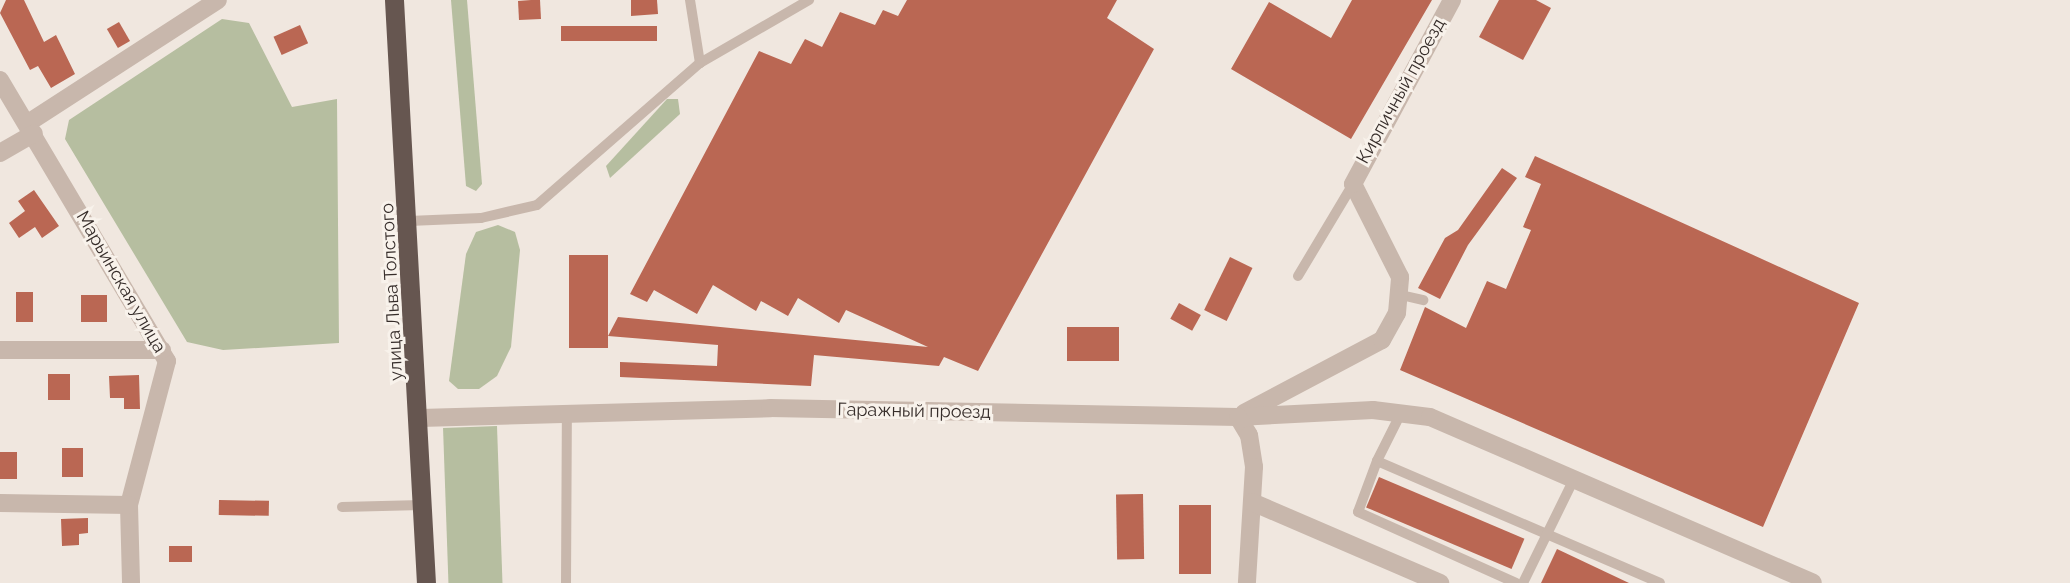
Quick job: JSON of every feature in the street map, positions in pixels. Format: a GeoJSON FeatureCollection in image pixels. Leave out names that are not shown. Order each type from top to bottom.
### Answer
{"type":"FeatureCollection","features":[{"type":"Feature","properties":{"kind":"highway","name":"улица Льва Толстого"},"geometry":{"type":"LineString","coordinates":[[394,0],[410,221],[426,583]]}},
{"type":"Feature","properties":{"kind":"street"},"geometry":{"type":"LineString","coordinates":[[0,153],[31,128],[218,0]]}},
{"type":"Feature","properties":{"kind":"street","name":"Кирпичный проезд"},"geometry":{"type":"LineString","coordinates":[[1401,295],[1385,236],[1353,184],[1452,0]]}},
{"type":"Feature","properties":{"kind":"street","name":"Марьинская улица"},"geometry":{"type":"LineString","coordinates":[[0,80],[162,350],[165,377],[129,505],[131,583]]}},
{"type":"Feature","properties":{"kind":"street"},"geometry":{"type":"LineString","coordinates":[[1247,583],[1252,502],[1249,435],[1238,416],[1382,340],[1401,295]]}},
{"type":"Feature","properties":{"kind":"street"},"geometry":{"type":"LineString","coordinates":[[0,350],[162,350]]}},
{"type":"Feature","properties":{"kind":"street"},"geometry":{"type":"LineString","coordinates":[[1402,410],[1813,583]]}},
{"type":"Feature","properties":{"kind":"street","name":"Гаражный проезд"},"geometry":{"type":"LineString","coordinates":[[420,418],[567,411],[1238,416],[1402,410]]}},
{"type":"Feature","properties":{"kind":"street"},"geometry":{"type":"LineString","coordinates":[[1252,502],[1440,583]]}},
{"type":"Feature","properties":{"kind":"street"},"geometry":{"type":"LineString","coordinates":[[0,503],[129,505]]}},
{"type":"Feature","properties":{"kind":"lane"},"geometry":{"type":"LineString","coordinates":[[691,0],[700,63]]}},
{"type":"Feature","properties":{"kind":"lane"},"geometry":{"type":"LineString","coordinates":[[410,221],[481,218],[537,205],[566,187],[700,63],[809,0]]}},
{"type":"Feature","properties":{"kind":"lane"},"geometry":{"type":"LineString","coordinates":[[1297,276],[1353,184]]}},
{"type":"Feature","properties":{"kind":"lane"},"geometry":{"type":"LineString","coordinates":[[1401,295],[1423,300]]}},
{"type":"Feature","properties":{"kind":"lane"},"geometry":{"type":"LineString","coordinates":[[1402,410],[1377,461],[1358,512],[1516,583]]}},
{"type":"Feature","properties":{"kind":"lane"},"geometry":{"type":"LineString","coordinates":[[566,583],[567,411]]}},
{"type":"Feature","properties":{"kind":"lane"},"geometry":{"type":"LineString","coordinates":[[1377,461],[1660,583]]}},
{"type":"Feature","properties":{"kind":"lane"},"geometry":{"type":"LineString","coordinates":[[1522,583],[1573,481]]}},
{"type":"Feature","properties":{"kind":"lane"},"geometry":{"type":"LineString","coordinates":[[342,507],[423,505]]}},
{"type":"Feature","properties":{"kind":"green space"},"geometry":{"type":"Polygon","coordinates":[[[451,0],[467,0],[482,184],[476,191],[466,186],[451,0]]]}},
{"type":"Feature","properties":{"kind":"green space"},"geometry":{"type":"Polygon","coordinates":[[[222,19],[249,23],[292,107],[337,99],[339,343],[223,350],[187,342],[65,139],[69,120],[222,19]]]}},
{"type":"Feature","properties":{"kind":"green space"},"geometry":{"type":"Polygon","coordinates":[[[667,99],[678,99],[680,114],[610,178],[606,166],[667,99]]]}},
{"type":"Feature","properties":{"kind":"green space"},"geometry":{"type":"Polygon","coordinates":[[[498,225],[515,232],[520,250],[511,347],[497,376],[479,389],[458,389],[449,381],[466,254],[476,232],[498,225]]]}},
{"type":"Feature","properties":{"kind":"green space"},"geometry":{"type":"Polygon","coordinates":[[[497,426],[502,583],[448,583],[443,428],[497,426]]]}},
{"type":"Feature","properties":{"kind":"building"},"geometry":{"type":"Polygon","coordinates":[[[6,0],[24,0],[44,42],[56,35],[75,74],[51,88],[38,66],[30,70],[0,13],[6,0]]]}},
{"type":"Feature","properties":{"kind":"building"},"geometry":{"type":"Polygon","coordinates":[[[540,0],[541,19],[519,20],[518,1],[540,0]]]}},
{"type":"Feature","properties":{"kind":"building"},"geometry":{"type":"Polygon","coordinates":[[[631,0],[657,0],[658,14],[631,16],[631,0]]]}},
{"type":"Feature","properties":{"kind":"building"},"geometry":{"type":"Polygon","coordinates":[[[907,0],[1117,0],[1107,18],[1154,49],[978,371],[944,357],[939,366],[814,355],[811,386],[620,377],[620,362],[717,366],[718,345],[608,336],[618,317],[928,347],[846,310],[839,323],[798,298],[788,316],[761,301],[756,311],[713,285],[697,314],[654,290],[647,302],[630,294],[759,51],[791,64],[805,39],[822,47],[840,12],[875,25],[883,10],[898,16],[907,0]]]}},
{"type":"Feature","properties":{"kind":"building"},"geometry":{"type":"Polygon","coordinates":[[[1352,0],[1432,0],[1351,139],[1231,69],[1269,2],[1331,38],[1352,0]]]}},
{"type":"Feature","properties":{"kind":"building"},"geometry":{"type":"Polygon","coordinates":[[[1499,0],[1536,0],[1551,8],[1523,60],[1479,37],[1499,0]]]}},
{"type":"Feature","properties":{"kind":"building"},"geometry":{"type":"Polygon","coordinates":[[[119,22],[130,41],[118,48],[107,29],[119,22]]]}},
{"type":"Feature","properties":{"kind":"building"},"geometry":{"type":"Polygon","coordinates":[[[300,25],[308,43],[282,55],[274,37],[300,25]]]}},
{"type":"Feature","properties":{"kind":"building"},"geometry":{"type":"Polygon","coordinates":[[[561,26],[657,26],[657,41],[561,41],[561,26]]]}},
{"type":"Feature","properties":{"kind":"building"},"geometry":{"type":"Polygon","coordinates":[[[1535,156],[1859,303],[1763,527],[1400,370],[1425,307],[1466,328],[1487,281],[1506,289],[1531,230],[1523,227],[1541,184],[1525,177],[1535,156]]]}},
{"type":"Feature","properties":{"kind":"building"},"geometry":{"type":"Polygon","coordinates":[[[1502,168],[1517,178],[1468,245],[1440,299],[1418,288],[1445,238],[1458,230],[1502,168]]]}},
{"type":"Feature","properties":{"kind":"building"},"geometry":{"type":"Polygon","coordinates":[[[34,190],[59,226],[42,238],[35,227],[19,238],[9,223],[25,211],[18,201],[34,190]]]}},
{"type":"Feature","properties":{"kind":"building"},"geometry":{"type":"Polygon","coordinates":[[[569,255],[608,255],[608,348],[569,348],[569,255]]]}},
{"type":"Feature","properties":{"kind":"building"},"geometry":{"type":"Polygon","coordinates":[[[1230,257],[1252,268],[1227,321],[1204,310],[1230,257]]]}},
{"type":"Feature","properties":{"kind":"building"},"geometry":{"type":"Polygon","coordinates":[[[16,292],[33,292],[33,322],[16,322],[16,292]]]}},
{"type":"Feature","properties":{"kind":"building"},"geometry":{"type":"Polygon","coordinates":[[[81,295],[107,295],[107,322],[81,322],[81,295]]]}},
{"type":"Feature","properties":{"kind":"building"},"geometry":{"type":"Polygon","coordinates":[[[1179,303],[1201,315],[1192,331],[1170,319],[1179,303]]]}},
{"type":"Feature","properties":{"kind":"building"},"geometry":{"type":"Polygon","coordinates":[[[1067,327],[1119,327],[1119,361],[1067,361],[1067,327]]]}},
{"type":"Feature","properties":{"kind":"building"},"geometry":{"type":"Polygon","coordinates":[[[48,374],[70,374],[70,400],[48,400],[48,374]]]}},
{"type":"Feature","properties":{"kind":"building"},"geometry":{"type":"Polygon","coordinates":[[[139,375],[140,409],[124,409],[124,398],[110,398],[109,376],[139,375]]]}},
{"type":"Feature","properties":{"kind":"building"},"geometry":{"type":"Polygon","coordinates":[[[62,448],[83,448],[83,477],[62,477],[62,448]]]}},
{"type":"Feature","properties":{"kind":"building"},"geometry":{"type":"Polygon","coordinates":[[[0,452],[17,452],[17,479],[0,479],[0,452]]]}},
{"type":"Feature","properties":{"kind":"building"},"geometry":{"type":"Polygon","coordinates":[[[1379,477],[1524,539],[1512,569],[1366,507],[1379,477]]]}},
{"type":"Feature","properties":{"kind":"building"},"geometry":{"type":"Polygon","coordinates":[[[1116,494],[1143,494],[1144,559],[1117,559],[1116,494]]]}},
{"type":"Feature","properties":{"kind":"building"},"geometry":{"type":"Polygon","coordinates":[[[219,500],[269,501],[269,516],[219,515],[219,500]]]}},
{"type":"Feature","properties":{"kind":"building"},"geometry":{"type":"Polygon","coordinates":[[[1179,505],[1211,505],[1211,574],[1179,574],[1179,505]]]}},
{"type":"Feature","properties":{"kind":"building"},"geometry":{"type":"Polygon","coordinates":[[[88,518],[88,533],[79,534],[79,545],[62,546],[61,519],[88,518]]]}},
{"type":"Feature","properties":{"kind":"building"},"geometry":{"type":"Polygon","coordinates":[[[169,546],[192,546],[192,562],[169,562],[169,546]]]}},
{"type":"Feature","properties":{"kind":"building"},"geometry":{"type":"Polygon","coordinates":[[[1557,549],[1629,583],[1541,583],[1557,549]]]}}]}
